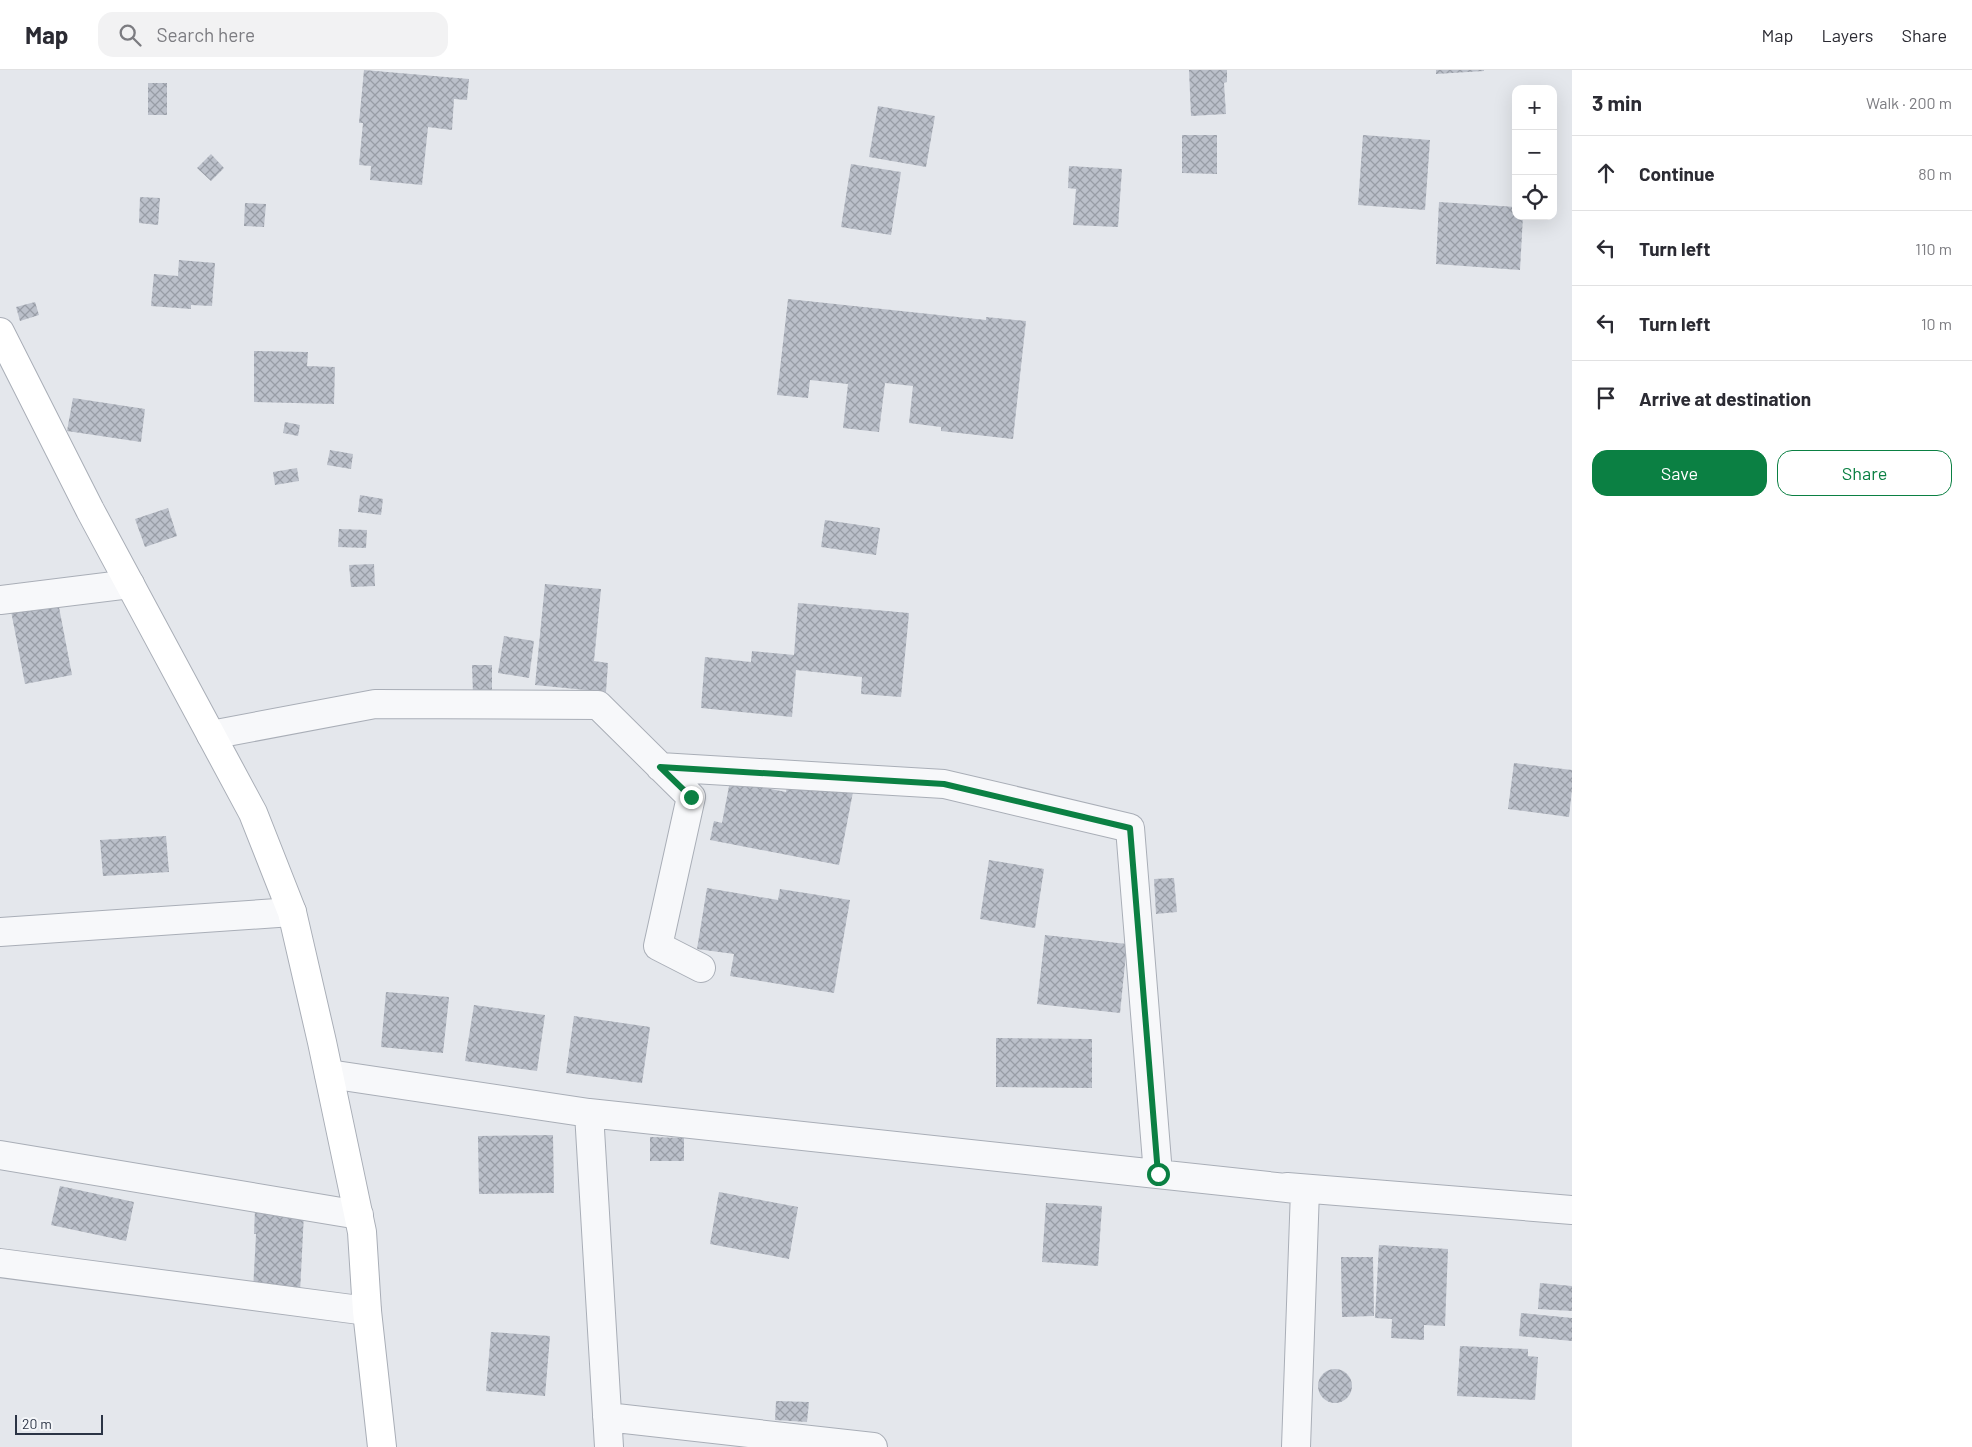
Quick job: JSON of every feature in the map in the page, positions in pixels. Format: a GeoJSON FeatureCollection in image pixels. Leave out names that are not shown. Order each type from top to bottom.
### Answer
{"type":"FeatureCollection","features":[{"type":"Feature","properties":{"kind":"street"},"geometry":{"type":"LineString","coordinates":[[0,332],[130,584],[253,813],[292,912],[329,1074],[362,1232],[367,1311],[382,1447]]}},
{"type":"Feature","properties":{"kind":"street"},"geometry":{"type":"LineString","coordinates":[[0,600],[130,584]]}},
{"type":"Feature","properties":{"kind":"street"},"geometry":{"type":"LineString","coordinates":[[211,735],[375,704],[598,705],[691,797],[658,946],[701,968]]}},
{"type":"Feature","properties":{"kind":"street"},"geometry":{"type":"LineString","coordinates":[[660,767],[944,784],[1130,828],[1158,1174]]}},
{"type":"Feature","properties":{"kind":"street"},"geometry":{"type":"LineString","coordinates":[[0,932],[292,912]]}},
{"type":"Feature","properties":{"kind":"street"},"geometry":{"type":"LineString","coordinates":[[329,1074],[589,1113],[1305,1190],[1296,1447]]}},
{"type":"Feature","properties":{"kind":"street"},"geometry":{"type":"LineString","coordinates":[[589,1113],[609,1447]]}},
{"type":"Feature","properties":{"kind":"street"},"geometry":{"type":"LineString","coordinates":[[0,1155],[359,1215]]}},
{"type":"Feature","properties":{"kind":"street"},"geometry":{"type":"LineString","coordinates":[[1278,1187],[1572,1210]]}},
{"type":"Feature","properties":{"kind":"street"},"geometry":{"type":"LineString","coordinates":[[0,1263],[367,1311]]}},
{"type":"Feature","properties":{"kind":"street"},"geometry":{"type":"LineString","coordinates":[[607,1417],[873,1447]]}},
{"type":"Feature","properties":{"kind":"building"},"geometry":{"type":"Polygon","coordinates":[[[364,70],[469,79],[467,100],[454,99],[452,130],[428,127],[422,185],[370,180],[371,166],[359,165],[363,123],[359,123],[364,70]]]}},
{"type":"Feature","properties":{"kind":"building"},"geometry":{"type":"Polygon","coordinates":[[[1189,70],[1227,70],[1227,82],[1224,83],[1226,114],[1191,116],[1189,70]]]}},
{"type":"Feature","properties":{"kind":"building"},"geometry":{"type":"Polygon","coordinates":[[[1436,70],[1484,70],[1484,71],[1436,74],[1436,70]]]}},
{"type":"Feature","properties":{"kind":"building"},"geometry":{"type":"Polygon","coordinates":[[[148,83],[167,83],[167,115],[148,115],[148,83]]]}},
{"type":"Feature","properties":{"kind":"building"},"geometry":{"type":"Polygon","coordinates":[[[878,106],[935,116],[926,167],[869,157],[878,106]]]}},
{"type":"Feature","properties":{"kind":"building"},"geometry":{"type":"Polygon","coordinates":[[[1182,135],[1217,135],[1217,174],[1182,173],[1182,135]]]}},
{"type":"Feature","properties":{"kind":"building"},"geometry":{"type":"Polygon","coordinates":[[[1363,135],[1430,140],[1425,210],[1358,205],[1363,135]]]}},
{"type":"Feature","properties":{"kind":"building"},"geometry":{"type":"Polygon","coordinates":[[[211,154],[224,168],[211,181],[197,168],[211,154]]]}},
{"type":"Feature","properties":{"kind":"building"},"geometry":{"type":"Polygon","coordinates":[[[851,164],[901,172],[891,235],[841,227],[851,164]]]}},
{"type":"Feature","properties":{"kind":"building"},"geometry":{"type":"Polygon","coordinates":[[[1069,166],[1122,169],[1118,227],[1073,225],[1076,189],[1068,188],[1069,166]]]}},
{"type":"Feature","properties":{"kind":"building"},"geometry":{"type":"Polygon","coordinates":[[[140,197],[160,198],[158,225],[139,223],[140,197]]]}},
{"type":"Feature","properties":{"kind":"building"},"geometry":{"type":"Polygon","coordinates":[[[1439,202],[1512,207],[1512,220],[1523,220],[1520,270],[1436,264],[1439,202]]]}},
{"type":"Feature","properties":{"kind":"building"},"geometry":{"type":"Polygon","coordinates":[[[245,203],[266,204],[264,227],[244,226],[245,203]]]}},
{"type":"Feature","properties":{"kind":"building"},"geometry":{"type":"Polygon","coordinates":[[[179,260],[215,263],[212,306],[191,305],[191,309],[151,306],[154,274],[178,276],[179,260]]]}},
{"type":"Feature","properties":{"kind":"building"},"geometry":{"type":"Polygon","coordinates":[[[788,299],[986,320],[986,317],[1026,321],[1013,439],[941,431],[941,427],[909,423],[913,386],[885,383],[879,432],[843,428],[848,384],[810,380],[808,398],[777,395],[788,299]]]}},
{"type":"Feature","properties":{"kind":"building"},"geometry":{"type":"Polygon","coordinates":[[[35,302],[39,315],[20,321],[16,307],[35,302]]]}},
{"type":"Feature","properties":{"kind":"building"},"geometry":{"type":"Polygon","coordinates":[[[254,351],[308,352],[307,366],[335,367],[334,404],[254,402],[254,351]]]}},
{"type":"Feature","properties":{"kind":"building"},"geometry":{"type":"Polygon","coordinates":[[[73,398],[145,409],[141,442],[67,431],[73,398]]]}},
{"type":"Feature","properties":{"kind":"building"},"geometry":{"type":"Polygon","coordinates":[[[285,422],[300,425],[298,436],[283,433],[285,422]]]}},
{"type":"Feature","properties":{"kind":"building"},"geometry":{"type":"Polygon","coordinates":[[[330,450],[353,454],[351,469],[327,465],[330,450]]]}},
{"type":"Feature","properties":{"kind":"building"},"geometry":{"type":"Polygon","coordinates":[[[297,468],[299,481],[275,485],[273,472],[297,468]]]}},
{"type":"Feature","properties":{"kind":"building"},"geometry":{"type":"Polygon","coordinates":[[[360,495],[383,499],[381,515],[358,512],[360,495]]]}},
{"type":"Feature","properties":{"kind":"building"},"geometry":{"type":"Polygon","coordinates":[[[168,508],[177,536],[145,547],[135,519],[168,508]]]}},
{"type":"Feature","properties":{"kind":"building"},"geometry":{"type":"Polygon","coordinates":[[[825,520],[880,528],[876,555],[821,547],[825,520]]]}},
{"type":"Feature","properties":{"kind":"building"},"geometry":{"type":"Polygon","coordinates":[[[339,529],[367,530],[366,548],[338,547],[339,529]]]}},
{"type":"Feature","properties":{"kind":"building"},"geometry":{"type":"Polygon","coordinates":[[[374,564],[375,586],[351,587],[349,565],[374,564]]]}},
{"type":"Feature","properties":{"kind":"building"},"geometry":{"type":"Polygon","coordinates":[[[545,584],[601,589],[594,661],[608,663],[606,692],[535,685],[545,584]]]}},
{"type":"Feature","properties":{"kind":"building"},"geometry":{"type":"Polygon","coordinates":[[[58,602],[72,675],[25,684],[11,611],[58,602]]]}},
{"type":"Feature","properties":{"kind":"building"},"geometry":{"type":"Polygon","coordinates":[[[798,603],[909,613],[901,697],[861,694],[862,677],[796,670],[792,717],[701,708],[705,657],[751,662],[752,651],[794,655],[798,603]]]}},
{"type":"Feature","properties":{"kind":"building"},"geometry":{"type":"Polygon","coordinates":[[[504,636],[534,641],[529,678],[498,673],[504,636]]]}},
{"type":"Feature","properties":{"kind":"building"},"geometry":{"type":"Polygon","coordinates":[[[472,665],[492,665],[492,694],[473,694],[472,665]]]}},
{"type":"Feature","properties":{"kind":"building"},"geometry":{"type":"Polygon","coordinates":[[[1514,763],[1572,770],[1569,817],[1508,809],[1514,763]]]}},
{"type":"Feature","properties":{"kind":"building"},"geometry":{"type":"Polygon","coordinates":[[[788,779],[853,792],[839,865],[710,840],[714,821],[722,823],[730,781],[786,792],[788,779]]]}},
{"type":"Feature","properties":{"kind":"building"},"geometry":{"type":"Polygon","coordinates":[[[166,836],[169,872],[103,876],[100,840],[166,836]]]}},
{"type":"Feature","properties":{"kind":"building"},"geometry":{"type":"Polygon","coordinates":[[[989,860],[1044,869],[1035,928],[980,919],[989,860]]]}},
{"type":"Feature","properties":{"kind":"building"},"geometry":{"type":"Polygon","coordinates":[[[1174,878],[1177,912],[1156,914],[1154,879],[1174,878]]]}},
{"type":"Feature","properties":{"kind":"building"},"geometry":{"type":"Polygon","coordinates":[[[707,888],[778,900],[780,889],[850,900],[834,993],[730,976],[734,954],[697,949],[707,888]]]}},
{"type":"Feature","properties":{"kind":"building"},"geometry":{"type":"Polygon","coordinates":[[[1045,935],[1127,944],[1120,1013],[1037,1004],[1045,935]]]}},
{"type":"Feature","properties":{"kind":"building"},"geometry":{"type":"Polygon","coordinates":[[[386,992],[449,997],[443,1053],[381,1047],[386,992]]]}},
{"type":"Feature","properties":{"kind":"building"},"geometry":{"type":"Polygon","coordinates":[[[474,1005],[545,1015],[537,1071],[465,1061],[474,1005]]]}},
{"type":"Feature","properties":{"kind":"building"},"geometry":{"type":"Polygon","coordinates":[[[574,1016],[650,1027],[642,1083],[566,1073],[574,1016]]]}},
{"type":"Feature","properties":{"kind":"building"},"geometry":{"type":"Polygon","coordinates":[[[996,1038],[1092,1039],[1092,1088],[996,1087],[996,1038]]]}},
{"type":"Feature","properties":{"kind":"building"},"geometry":{"type":"Polygon","coordinates":[[[553,1135],[554,1193],[479,1194],[478,1136],[553,1135]]]}},
{"type":"Feature","properties":{"kind":"building"},"geometry":{"type":"Polygon","coordinates":[[[650,1137],[684,1138],[684,1161],[650,1161],[650,1137]]]}},
{"type":"Feature","properties":{"kind":"building"},"geometry":{"type":"Polygon","coordinates":[[[60,1186],[134,1202],[126,1241],[51,1225],[60,1186]]]}},
{"type":"Feature","properties":{"kind":"building"},"geometry":{"type":"Polygon","coordinates":[[[719,1192],[798,1207],[789,1259],[710,1244],[719,1192]]]}},
{"type":"Feature","properties":{"kind":"building"},"geometry":{"type":"Polygon","coordinates":[[[1046,1203],[1102,1206],[1098,1266],[1042,1262],[1046,1203]]]}},
{"type":"Feature","properties":{"kind":"building"},"geometry":{"type":"Polygon","coordinates":[[[255,1210],[304,1213],[300,1293],[253,1291],[256,1234],[254,1234],[255,1210]]]}},
{"type":"Feature","properties":{"kind":"building"},"geometry":{"type":"Polygon","coordinates":[[[1379,1245],[1448,1249],[1445,1326],[1424,1325],[1424,1340],[1391,1338],[1392,1319],[1375,1318],[1379,1245]]]}},
{"type":"Feature","properties":{"kind":"building"},"geometry":{"type":"Polygon","coordinates":[[[1341,1257],[1373,1257],[1374,1316],[1342,1317],[1341,1257]]]}},
{"type":"Feature","properties":{"kind":"building"},"geometry":{"type":"Polygon","coordinates":[[[1540,1283],[1572,1286],[1572,1311],[1538,1309],[1540,1283]]]}},
{"type":"Feature","properties":{"kind":"building"},"geometry":{"type":"Polygon","coordinates":[[[1521,1313],[1572,1318],[1572,1341],[1519,1336],[1521,1313]]]}},
{"type":"Feature","properties":{"kind":"building"},"geometry":{"type":"Polygon","coordinates":[[[491,1332],[550,1336],[545,1396],[486,1391],[491,1332]]]}},
{"type":"Feature","properties":{"kind":"building"},"geometry":{"type":"Polygon","coordinates":[[[1460,1346],[1528,1349],[1528,1356],[1538,1357],[1535,1400],[1457,1396],[1460,1346]]]}},
{"type":"Feature","properties":{"kind":"building"},"geometry":{"type":"Polygon","coordinates":[[[1335,1369],[1347,1374],[1352,1386],[1347,1398],[1335,1403],[1323,1398],[1318,1386],[1323,1374],[1335,1369]]]}},
{"type":"Feature","properties":{"kind":"building"},"geometry":{"type":"Polygon","coordinates":[[[776,1401],[809,1402],[807,1422],[775,1420],[776,1401]]]}},
{"type":"Feature","properties":{"kind":"route"},"geometry":{"type":"LineString","coordinates":[[691,797],[660,767],[944,784],[1130,828],[1158,1174]]}}]}
